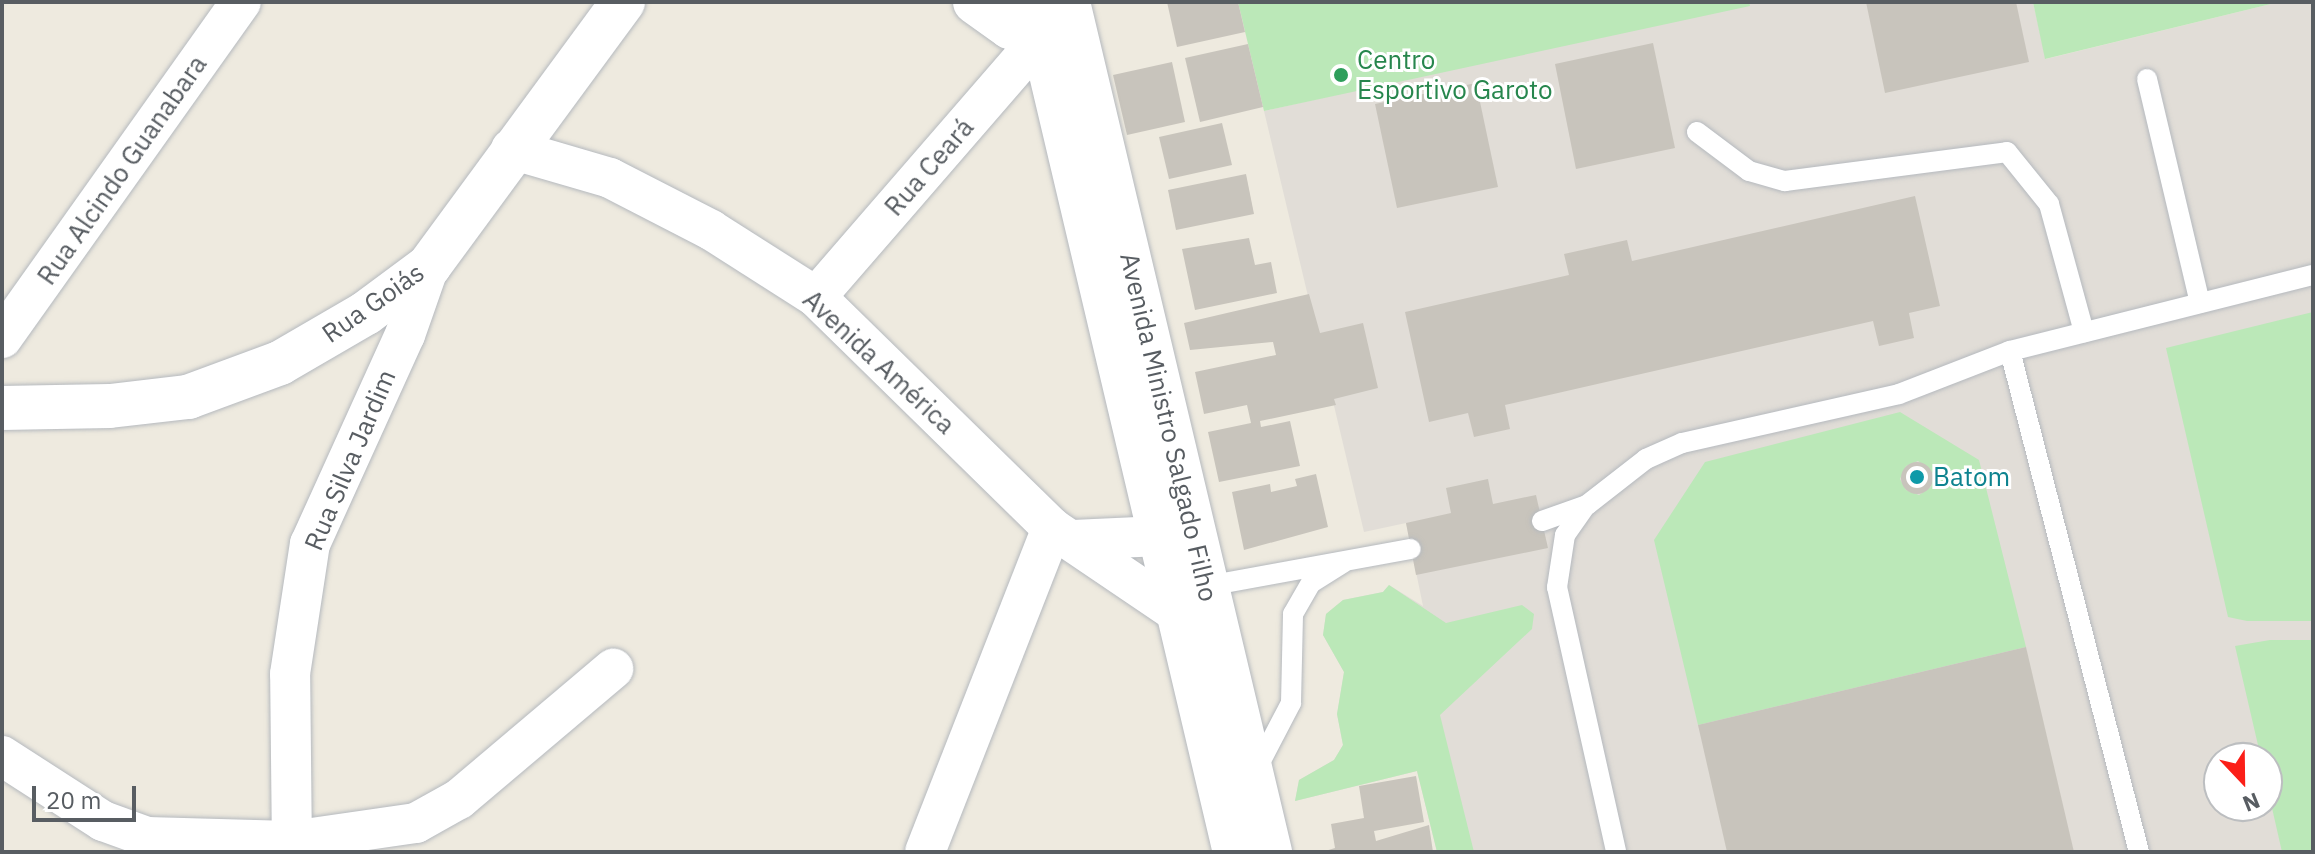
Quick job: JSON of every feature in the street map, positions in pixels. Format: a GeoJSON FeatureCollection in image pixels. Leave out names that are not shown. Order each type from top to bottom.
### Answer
{"type":"FeatureCollection","features":[{"type":"Feature","properties":{"kind":"main road","name":"Rua Goiás"},"geometry":{"type":"LineString","coordinates":[[2,408],[110,406],[188,397],[280,363],[366,313],[429,266],[511,149],[623,2]]}},
{"type":"Feature","properties":{"kind":"main road"},"geometry":{"type":"LineString","coordinates":[[975,2],[1010,27],[1054,18]]}},
{"type":"Feature","properties":{"kind":"main road","name":"Avenida Ministro Salgado Filho"},"geometry":{"type":"LineString","coordinates":[[1054,18],[1177,531],[1252,777],[1245,845]]}},
{"type":"Feature","properties":{"kind":"main road","name":"Avenida Ministro Salgado Filho"},"geometry":{"type":"LineString","coordinates":[[1199,602],[1245,845]]}},
{"type":"Feature","properties":{"kind":"street","name":"Rua Alcindo Guanabara"},"geometry":{"type":"LineString","coordinates":[[2,338],[241,2]]}},
{"type":"Feature","properties":{"kind":"street","name":"Rua Ceará"},"geometry":{"type":"LineString","coordinates":[[816,297],[1054,18]]}},
{"type":"Feature","properties":{"kind":"street","name":"Avenida América"},"geometry":{"type":"LineString","coordinates":[[511,149],[610,178],[711,230],[816,297],[1063,534],[1199,602]]}},
{"type":"Feature","properties":{"kind":"street","name":"Rua Silva Jardim"},"geometry":{"type":"LineString","coordinates":[[292,846],[290,674],[310,544],[405,335],[429,266]]}},
{"type":"Feature","properties":{"kind":"street"},"geometry":{"type":"LineString","coordinates":[[925,852],[1063,534],[1177,531]]}},
{"type":"Feature","properties":{"kind":"street"},"geometry":{"type":"LineString","coordinates":[[2,756],[103,821],[147,837],[292,846],[416,823],[459,799],[613,669]]}},
{"type":"Feature","properties":{"kind":"lane"},"geometry":{"type":"LineString","coordinates":[[2147,79],[2200,303]]}},
{"type":"Feature","properties":{"kind":"lane"},"geometry":{"type":"LineString","coordinates":[[1697,132],[1749,171],[1785,181],[2007,152],[2049,204],[2084,332]]}},
{"type":"Feature","properties":{"kind":"lane"},"geometry":{"type":"LineString","coordinates":[[1542,521],[1587,505],[1663,450],[1899,394],[2010,351],[2313,275]]}},
{"type":"Feature","properties":{"kind":"lane"},"geometry":{"type":"LineString","coordinates":[[2010,351],[2139,852]]}},
{"type":"Feature","properties":{"kind":"lane"},"geometry":{"type":"LineString","coordinates":[[1587,505],[1565,535],[1557,587],[1616,852]]}},
{"type":"Feature","properties":{"kind":"lane"},"geometry":{"type":"LineString","coordinates":[[1199,602],[1343,563],[1411,549]]}},
{"type":"Feature","properties":{"kind":"lane"},"geometry":{"type":"LineString","coordinates":[[1252,777],[1291,703],[1293,614],[1311,583],[1343,563]]}},
{"type":"Feature","properties":{"kind":"shaded area"},"geometry":{"type":"Polygon","coordinates":[[[1749,2],[2033,2],[2046,59],[2279,2],[2313,2],[2313,852],[1437,852],[1417,771],[1295,801],[1299,780],[1334,760],[1343,745],[1337,714],[1344,672],[1323,635],[1326,614],[1343,600],[1383,592],[1389,585],[1423,606],[1406,523],[1364,532],[1264,111],[1749,2]]]}},
{"type":"Feature","properties":{"kind":"green space","name":"Centro Esportivo Garoto"},"geometry":{"type":"Polygon","coordinates":[[[1238,2],[1749,2],[1750,6],[1264,111],[1238,2]]]}},
{"type":"Feature","properties":{"kind":"green space"},"geometry":{"type":"Polygon","coordinates":[[[2033,2],[2279,2],[2045,59],[2033,2]]]}},
{"type":"Feature","properties":{"kind":"green space"},"geometry":{"type":"Polygon","coordinates":[[[2313,312],[2313,621],[2247,621],[2228,617],[2166,348],[2313,312]]]}},
{"type":"Feature","properties":{"kind":"green space"},"geometry":{"type":"Polygon","coordinates":[[[1900,412],[1979,460],[2026,647],[1698,725],[1654,540],[1705,462],[1900,412]],[[1918,461],[1906,466],[1900,479],[1906,490],[1919,495],[1931,487],[1934,474],[1918,461]]]}},
{"type":"Feature","properties":{"kind":"green space"},"geometry":{"type":"Polygon","coordinates":[[[1389,585],[1446,623],[1522,605],[1534,614],[1532,629],[1440,715],[1474,852],[1437,852],[1417,771],[1295,801],[1299,780],[1334,760],[1343,745],[1337,714],[1344,672],[1323,635],[1326,614],[1343,600],[1383,592],[1389,585]]]}},
{"type":"Feature","properties":{"kind":"green space"},"geometry":{"type":"Polygon","coordinates":[[[2270,640],[2313,640],[2313,852],[2282,852],[2275,822],[2283,822],[2283,742],[2257,742],[2235,646],[2270,640]]]}},
{"type":"Feature","properties":{"kind":"building"},"geometry":{"type":"Polygon","coordinates":[[[1167,2],[1238,2],[1245,32],[1177,47],[1167,2]]]}},
{"type":"Feature","properties":{"kind":"building"},"geometry":{"type":"Polygon","coordinates":[[[1866,2],[2016,2],[2029,62],[1885,93],[1866,2]]]}},
{"type":"Feature","properties":{"kind":"building"},"geometry":{"type":"Polygon","coordinates":[[[1653,43],[1675,148],[1576,169],[1555,64],[1653,43]]]}},
{"type":"Feature","properties":{"kind":"building"},"geometry":{"type":"Polygon","coordinates":[[[1248,44],[1263,107],[1200,122],[1185,58],[1248,44]]]}},
{"type":"Feature","properties":{"kind":"building"},"geometry":{"type":"Polygon","coordinates":[[[1172,62],[1185,122],[1127,135],[1113,75],[1172,62]]]}},
{"type":"Feature","properties":{"kind":"building"},"geometry":{"type":"Polygon","coordinates":[[[1476,83],[1498,187],[1397,208],[1375,104],[1476,83]]]}},
{"type":"Feature","properties":{"kind":"building"},"geometry":{"type":"Polygon","coordinates":[[[1222,123],[1232,165],[1169,179],[1159,137],[1222,123]]]}},
{"type":"Feature","properties":{"kind":"building"},"geometry":{"type":"Polygon","coordinates":[[[1246,174],[1254,214],[1176,230],[1168,190],[1246,174]]]}},
{"type":"Feature","properties":{"kind":"building"},"geometry":{"type":"Polygon","coordinates":[[[1915,196],[1940,306],[1909,313],[1914,338],[1879,346],[1873,321],[1505,405],[1510,429],[1474,437],[1468,413],[1429,422],[1405,312],[1569,275],[1564,254],[1627,240],[1632,261],[1915,196]]]}},
{"type":"Feature","properties":{"kind":"building"},"geometry":{"type":"Polygon","coordinates":[[[1249,238],[1255,265],[1271,262],[1277,293],[1195,310],[1182,249],[1249,238]]]}},
{"type":"Feature","properties":{"kind":"building"},"geometry":{"type":"Polygon","coordinates":[[[1309,294],[1320,333],[1363,323],[1378,388],[1334,399],[1336,405],[1260,421],[1261,427],[1290,421],[1300,466],[1219,482],[1208,432],[1251,423],[1247,405],[1204,414],[1195,372],[1276,355],[1273,342],[1190,350],[1184,323],[1309,294]]]}},
{"type":"Feature","properties":{"kind":"building","name":"Batom"},"geometry":{"type":"Polygon","coordinates":[[[1917,462],[1929,466],[1933,478],[1929,490],[1917,494],[1905,490],[1901,478],[1905,466],[1917,462]]]}},
{"type":"Feature","properties":{"kind":"building"},"geometry":{"type":"Polygon","coordinates":[[[1316,474],[1328,527],[1244,550],[1232,492],[1270,484],[1271,492],[1297,486],[1295,479],[1316,474]]]}},
{"type":"Feature","properties":{"kind":"building"},"geometry":{"type":"Polygon","coordinates":[[[1488,479],[1493,504],[1536,495],[1548,548],[1416,575],[1406,523],[1451,513],[1446,488],[1488,479]]]}},
{"type":"Feature","properties":{"kind":"building"},"geometry":{"type":"Polygon","coordinates":[[[2026,647],[2074,852],[1727,852],[1698,725],[2026,647]]]}},
{"type":"Feature","properties":{"kind":"building"},"geometry":{"type":"Polygon","coordinates":[[[1416,776],[1424,822],[1374,831],[1376,841],[1429,825],[1433,852],[1322,852],[1335,848],[1331,824],[1364,818],[1359,786],[1416,776]]]}},
{"type":"Feature","properties":{"kind":"place","name":"Centro Esportivo Garoto"},"geometry":{"type":"Point","coordinates":[1341,75]}},
{"type":"Feature","properties":{"kind":"place","name":"Batom"},"geometry":{"type":"Point","coordinates":[1917,477]}}]}
